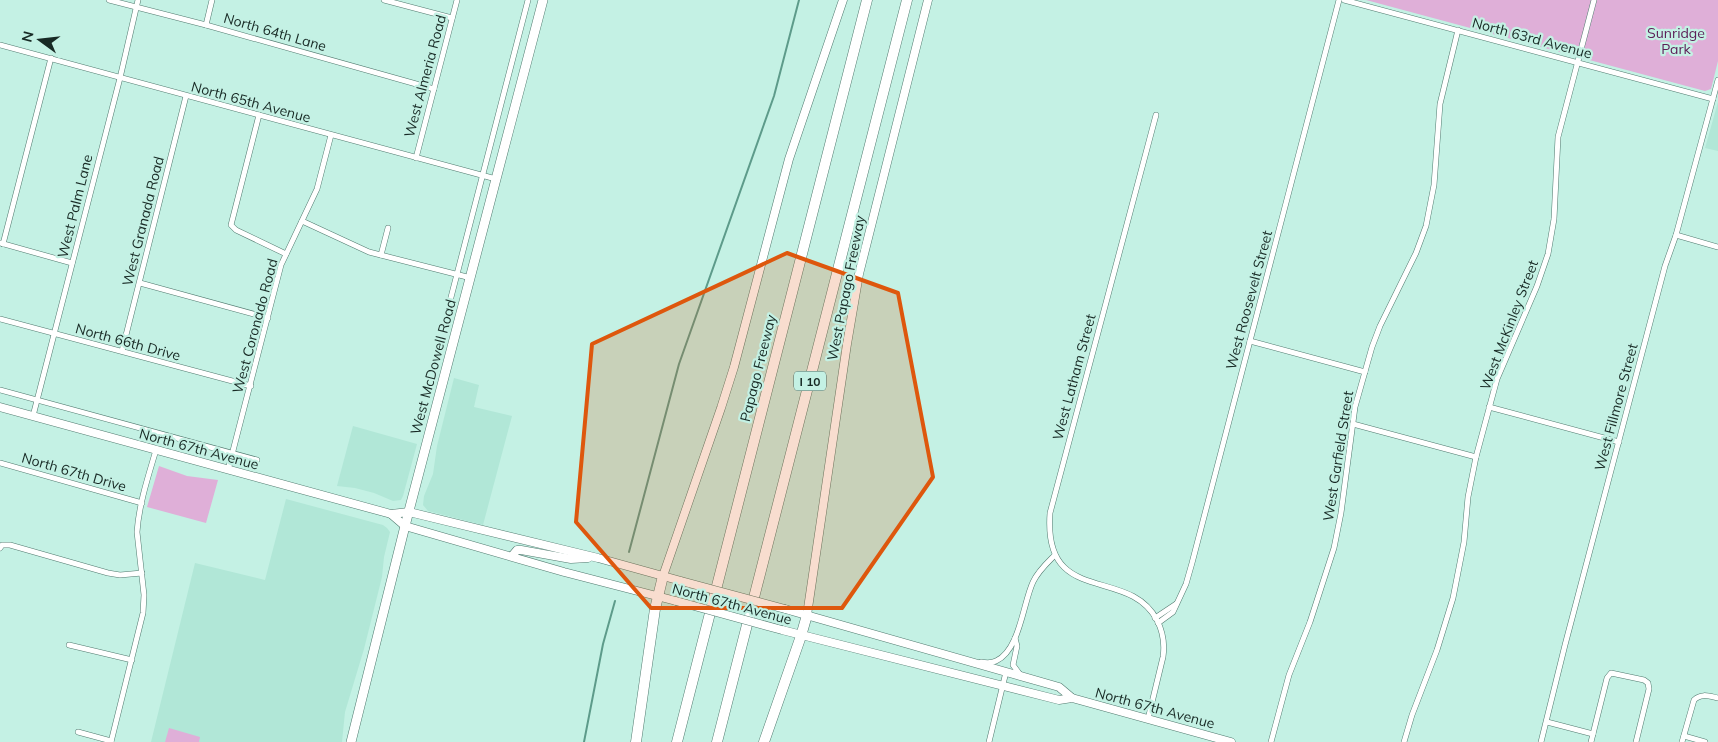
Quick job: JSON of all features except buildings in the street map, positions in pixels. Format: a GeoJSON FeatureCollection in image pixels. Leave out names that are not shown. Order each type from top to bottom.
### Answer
{"type":"FeatureCollection","features":[{"type":"Feature","properties":{"kind":"highway","name":"Papago Freeway"},"geometry":{"type":"LineString","coordinates":[[676,742],[867,0]]}},
{"type":"Feature","properties":{"kind":"highway","name":"I 10"},"geometry":{"type":"LineString","coordinates":[[717,742],[907,0]]}},
{"type":"Feature","properties":{"kind":"highway"},"geometry":{"type":"LineString","coordinates":[[636,742],[658,596],[663,576]]}},
{"type":"Feature","properties":{"kind":"highway"},"geometry":{"type":"LineString","coordinates":[[764,742],[807,616]]}},
{"type":"Feature","properties":{"kind":"main road","name":"West McDowell Road"},"geometry":{"type":"LineString","coordinates":[[351,742],[405,526],[543,0]]}},
{"type":"Feature","properties":{"kind":"main road"},"geometry":{"type":"LineString","coordinates":[[663,576],[734,367],[789,159],[843,0]]}},
{"type":"Feature","properties":{"kind":"main road","name":"West Papago Freeway"},"geometry":{"type":"LineString","coordinates":[[807,616],[859,274],[928,0]]}},
{"type":"Feature","properties":{"kind":"main road","name":"North 67th Avenue"},"geometry":{"type":"LineString","coordinates":[[0,408],[391,514],[409,512],[598,558],[1059,687],[1072,698]]}},
{"type":"Feature","properties":{"kind":"main road","name":"North 67th Avenue"},"geometry":{"type":"LineString","coordinates":[[391,514],[405,526],[631,590],[801,636],[1059,700],[1072,698],[1232,742]]}},
{"type":"Feature","properties":{"kind":"main road"},"geometry":{"type":"LineString","coordinates":[[512,556],[516,550],[521,550],[571,559],[598,558]]}},
{"type":"Feature","properties":{"kind":"street","name":"North 64th Lane"},"geometry":{"type":"LineString","coordinates":[[108,0],[206,25],[434,89]]}},
{"type":"Feature","properties":{"kind":"street","name":"West Palm Lane"},"geometry":{"type":"LineString","coordinates":[[33,416],[120,78],[138,0]]}},
{"type":"Feature","properties":{"kind":"street"},"geometry":{"type":"LineString","coordinates":[[206,25],[212,0]]}},
{"type":"Feature","properties":{"kind":"street"},"geometry":{"type":"LineString","coordinates":[[384,0],[452,18]]}},
{"type":"Feature","properties":{"kind":"street","name":"West Almeria Road"},"geometry":{"type":"LineString","coordinates":[[416,158],[457,0]]}},
{"type":"Feature","properties":{"kind":"street","name":"West McDowell Road"},"geometry":{"type":"LineString","coordinates":[[449,306],[528,0]]}},
{"type":"Feature","properties":{"kind":"street","name":"West Roosevelt Street"},"geometry":{"type":"LineString","coordinates":[[1157,620],[1173,612],[1186,584],[1338,0]]}},
{"type":"Feature","properties":{"kind":"street","name":"North 63rd Avenue"},"geometry":{"type":"LineString","coordinates":[[1344,0],[1713,99]]}},
{"type":"Feature","properties":{"kind":"street","name":"West McKinley Street"},"geometry":{"type":"LineString","coordinates":[[1404,742],[1414,709],[1437,650],[1457,581],[1464,542],[1468,497],[1476,457],[1500,372],[1535,293],[1548,254],[1554,219],[1558,137],[1594,0]]}},
{"type":"Feature","properties":{"kind":"street","name":"West Garfield Street"},"geometry":{"type":"LineString","coordinates":[[1271,742],[1289,675],[1310,622],[1334,548],[1341,513],[1355,408],[1365,372],[1380,326],[1416,253],[1426,226],[1434,185],[1440,104],[1458,30]]}},
{"type":"Feature","properties":{"kind":"street","name":"North 65th Avenue"},"geometry":{"type":"LineString","coordinates":[[0,45],[497,179]]}},
{"type":"Feature","properties":{"kind":"street"},"geometry":{"type":"LineString","coordinates":[[51,58],[1,244],[72,263]]}},
{"type":"Feature","properties":{"kind":"street","name":"West Fillmore Street"},"geometry":{"type":"LineString","coordinates":[[1541,742],[1665,266],[1676,235],[1718,80]]}},
{"type":"Feature","properties":{"kind":"street","name":"West Granada Road"},"geometry":{"type":"LineString","coordinates":[[122,351],[186,96]]}},
{"type":"Feature","properties":{"kind":"street"},"geometry":{"type":"LineString","coordinates":[[259,115],[231,225],[236,230],[286,254]]}},
{"type":"Feature","properties":{"kind":"street","name":"West Latham Street"},"geometry":{"type":"LineString","coordinates":[[1055,556],[1049,527],[1050,513],[1156,115]]}},
{"type":"Feature","properties":{"kind":"street","name":"West Coronado Road"},"geometry":{"type":"LineString","coordinates":[[228,470],[281,265],[317,189],[331,135]]}},
{"type":"Feature","properties":{"kind":"street"},"geometry":{"type":"LineString","coordinates":[[302,221],[359,248],[471,278]]}},
{"type":"Feature","properties":{"kind":"street"},"geometry":{"type":"LineString","coordinates":[[381,254],[388,228]]}},
{"type":"Feature","properties":{"kind":"street"},"geometry":{"type":"LineString","coordinates":[[1676,235],[1718,247]]}},
{"type":"Feature","properties":{"kind":"street"},"geometry":{"type":"LineString","coordinates":[[140,283],[268,318]]}},
{"type":"Feature","properties":{"kind":"street","name":"North 66th Drive"},"geometry":{"type":"LineString","coordinates":[[0,319],[251,386]]}},
{"type":"Feature","properties":{"kind":"street"},"geometry":{"type":"LineString","coordinates":[[1250,341],[1365,372]]}},
{"type":"Feature","properties":{"kind":"street","name":"North 67th Avenue"},"geometry":{"type":"LineString","coordinates":[[0,390],[257,460]]}},
{"type":"Feature","properties":{"kind":"street"},"geometry":{"type":"LineString","coordinates":[[1490,407],[1618,442]]}},
{"type":"Feature","properties":{"kind":"street"},"geometry":{"type":"LineString","coordinates":[[1353,424],[1476,457]]}},
{"type":"Feature","properties":{"kind":"street"},"geometry":{"type":"LineString","coordinates":[[78,732],[111,741],[143,613],[144,595],[137,532],[142,503],[156,450]]}},
{"type":"Feature","properties":{"kind":"street","name":"North 67th Drive"},"geometry":{"type":"LineString","coordinates":[[0,463],[142,503]]}},
{"type":"Feature","properties":{"kind":"street"},"geometry":{"type":"LineString","coordinates":[[1,547],[10,545],[108,573],[120,575],[142,573]]}},
{"type":"Feature","properties":{"kind":"street"},"geometry":{"type":"LineString","coordinates":[[964,660],[994,662],[1004,655],[1015,637],[1032,584],[1042,568],[1055,556],[1069,571],[1083,580],[1135,596],[1148,606],[1157,620],[1163,637],[1163,657],[1148,719]]}},
{"type":"Feature","properties":{"kind":"street"},"geometry":{"type":"LineString","coordinates":[[1015,637],[1017,646],[1013,665],[1021,677]]}},
{"type":"Feature","properties":{"kind":"street"},"geometry":{"type":"LineString","coordinates":[[69,645],[132,660]]}},
{"type":"Feature","properties":{"kind":"street"},"geometry":{"type":"LineString","coordinates":[[988,742],[1006,672]]}},
{"type":"Feature","properties":{"kind":"street"},"geometry":{"type":"LineString","coordinates":[[1591,742],[1607,678],[1611,673],[1644,680],[1648,683],[1649,689],[1636,742]]}},
{"type":"Feature","properties":{"kind":"street"},"geometry":{"type":"LineString","coordinates":[[1705,742],[1683,739],[1694,700],[1698,696],[1706,695],[1718,698]]}},
{"type":"Feature","properties":{"kind":"street"},"geometry":{"type":"LineString","coordinates":[[1547,722],[1593,734]]}},
{"type":"Feature","properties":{"kind":"highlighted area"},"geometry":{"type":"Polygon","coordinates":[[[787,253],[898,293],[933,477],[842,608],[651,608],[576,522],[592,344],[787,253]]]}},
{"type":"Feature","properties":{"kind":"shaded area"},"geometry":{"type":"Polygon","coordinates":[[[1718,102],[1718,151],[1705,148],[1718,102]]]}},
{"type":"Feature","properties":{"kind":"shaded area"},"geometry":{"type":"Polygon","coordinates":[[[454,378],[479,385],[474,407],[512,416],[483,525],[428,511],[423,505],[424,496],[433,474],[437,446],[454,378]]]}},
{"type":"Feature","properties":{"kind":"shaded area"},"geometry":{"type":"Polygon","coordinates":[[[353,426],[417,444],[401,500],[393,501],[374,493],[337,486],[353,426]]]}},
{"type":"Feature","properties":{"kind":"shaded area"},"geometry":{"type":"Polygon","coordinates":[[[286,499],[383,525],[390,532],[384,557],[382,577],[364,649],[345,712],[342,742],[151,742],[195,563],[265,580],[286,499]]]}},
{"type":"Feature","properties":{"kind":"green space","name":"Sunridge Park"},"geometry":{"type":"Polygon","coordinates":[[[1366,0],[1718,0],[1718,61],[1711,89],[1705,91],[1366,0]]]}},
{"type":"Feature","properties":{"kind":"green space"},"geometry":{"type":"Polygon","coordinates":[[[159,466],[187,476],[218,480],[206,523],[147,507],[159,466]]]}},
{"type":"Feature","properties":{"kind":"green space"},"geometry":{"type":"Polygon","coordinates":[[[169,728],[200,737],[199,742],[165,742],[169,728]]]}},
{"type":"Feature","properties":{"kind":"waterway"},"geometry":{"type":"LineString","coordinates":[[629,552],[679,364],[774,96],[799,0]]}},
{"type":"Feature","properties":{"kind":"waterway"},"geometry":{"type":"LineString","coordinates":[[584,742],[603,644],[615,601]]}}]}
